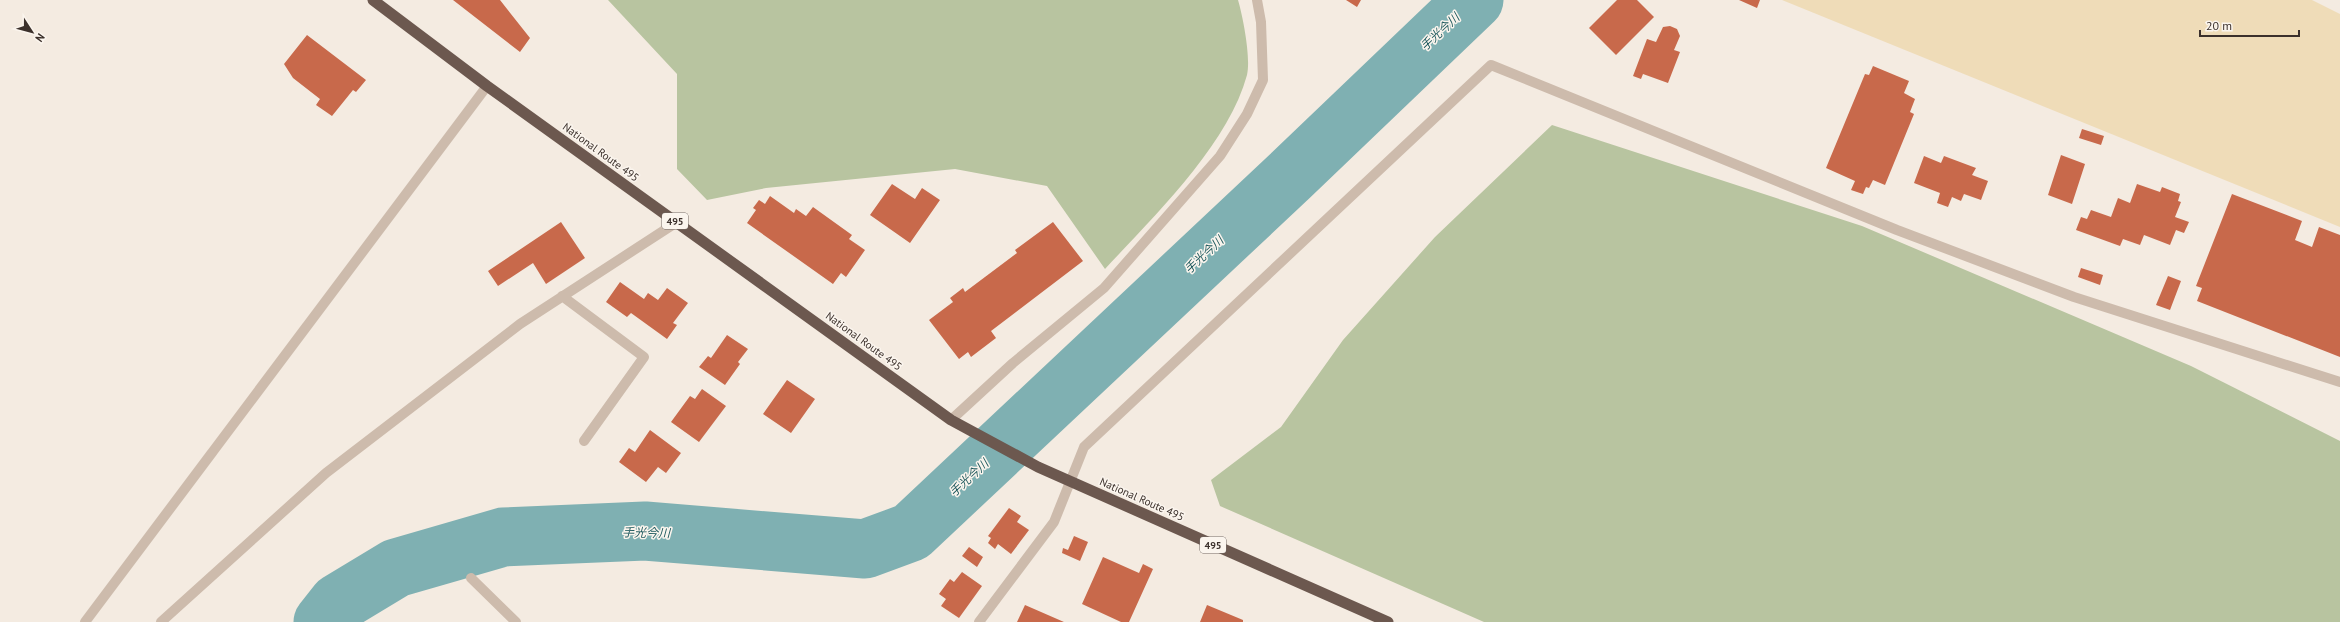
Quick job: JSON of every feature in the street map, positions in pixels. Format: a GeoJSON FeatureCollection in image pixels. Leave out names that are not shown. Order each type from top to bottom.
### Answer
{"type":"FeatureCollection","features":[{"type":"Feature","properties":{"kind":"highway","name":"National Route 495"},"geometry":{"type":"LineString","coordinates":[[373,0],[488,86],[951,420],[1038,467],[1386,622]]}},
{"type":"Feature","properties":{"kind":"street"},"geometry":{"type":"LineString","coordinates":[[951,420],[1013,363],[1104,288],[1220,156],[1247,114],[1263,80],[1261,22],[1257,0]]}},
{"type":"Feature","properties":{"kind":"street"},"geometry":{"type":"LineString","coordinates":[[980,622],[1054,522],[1084,447],[1491,65],[1889,227],[2074,297],[2340,382]]}},
{"type":"Feature","properties":{"kind":"street"},"geometry":{"type":"LineString","coordinates":[[85,622],[488,86]]}},
{"type":"Feature","properties":{"kind":"street"},"geometry":{"type":"LineString","coordinates":[[161,622],[326,473],[520,324],[677,222]]}},
{"type":"Feature","properties":{"kind":"street"},"geometry":{"type":"LineString","coordinates":[[562,296],[644,357],[584,441]]}},
{"type":"Feature","properties":{"kind":"street"},"geometry":{"type":"LineString","coordinates":[[471,578],[516,622]]}},
{"type":"Feature","properties":{"kind":"green space"},"geometry":{"type":"Polygon","coordinates":[[[608,0],[1238,0],[1246,38],[1248,68],[1247,75],[1237,101],[1224,127],[1207,153],[1166,203],[1105,269],[1047,186],[955,169],[766,188],[707,200],[677,169],[677,74],[608,0]]]}},
{"type":"Feature","properties":{"kind":"green space"},"geometry":{"type":"Polygon","coordinates":[[[1552,125],[1862,226],[2191,366],[2340,441],[2340,622],[1484,622],[1220,506],[1211,480],[1281,427],[1343,340],[1435,237],[1552,125]]]}},
{"type":"Feature","properties":{"kind":"sand"},"geometry":{"type":"Polygon","coordinates":[[[1782,0],[2312,0],[2340,14],[2340,227],[1782,0]]]}},
{"type":"Feature","properties":{"kind":"building"},"geometry":{"type":"Polygon","coordinates":[[[453,0],[500,0],[530,38],[520,52],[453,0]]]}},
{"type":"Feature","properties":{"kind":"building"},"geometry":{"type":"Polygon","coordinates":[[[1346,0],[1361,0],[1357,7],[1346,0]]]}},
{"type":"Feature","properties":{"kind":"building"},"geometry":{"type":"Polygon","coordinates":[[[1617,0],[1637,0],[1654,17],[1616,55],[1589,28],[1617,0]]]}},
{"type":"Feature","properties":{"kind":"building"},"geometry":{"type":"Polygon","coordinates":[[[1739,0],[1760,0],[1757,8],[1739,0]]]}},
{"type":"Feature","properties":{"kind":"building"},"geometry":{"type":"Polygon","coordinates":[[[1670,26],[1677,29],[1680,36],[1674,50],[1680,52],[1668,83],[1643,74],[1641,79],[1633,76],[1647,39],[1656,42],[1663,27],[1670,26]]]}},
{"type":"Feature","properties":{"kind":"building"},"geometry":{"type":"Polygon","coordinates":[[[307,35],[366,80],[356,92],[353,90],[332,116],[316,105],[320,99],[293,78],[284,64],[307,35]]]}},
{"type":"Feature","properties":{"kind":"building"},"geometry":{"type":"Polygon","coordinates":[[[1873,66],[1909,81],[1904,93],[1915,99],[1910,112],[1914,114],[1885,185],[1873,180],[1869,188],[1866,187],[1863,194],[1851,190],[1855,181],[1826,168],[1865,74],[1869,75],[1873,66]]]}},
{"type":"Feature","properties":{"kind":"building"},"geometry":{"type":"Polygon","coordinates":[[[2082,129],[2104,136],[2101,145],[2079,138],[2082,129]]]}},
{"type":"Feature","properties":{"kind":"building"},"geometry":{"type":"Polygon","coordinates":[[[2061,155],[2085,164],[2072,204],[2048,195],[2061,155]]]}},
{"type":"Feature","properties":{"kind":"building"},"geometry":{"type":"Polygon","coordinates":[[[1924,156],[1941,163],[1944,156],[1976,168],[1972,175],[1988,181],[1981,200],[1964,194],[1961,201],[1952,197],[1948,207],[1937,203],[1940,193],[1914,183],[1924,156]]]}},
{"type":"Feature","properties":{"kind":"building"},"geometry":{"type":"Polygon","coordinates":[[[892,184],[915,199],[922,188],[940,200],[910,243],[870,215],[892,184]]]}},
{"type":"Feature","properties":{"kind":"building"},"geometry":{"type":"Polygon","coordinates":[[[2137,184],[2160,192],[2162,187],[2180,194],[2178,201],[2181,202],[2175,217],[2189,222],[2184,233],[2176,230],[2170,245],[2144,235],[2140,245],[2123,239],[2120,246],[2076,230],[2081,217],[2087,219],[2091,210],[2111,217],[2118,198],[2130,203],[2137,184]]]}},
{"type":"Feature","properties":{"kind":"building"},"geometry":{"type":"Polygon","coordinates":[[[2232,194],[2302,221],[2295,240],[2312,247],[2319,227],[2340,235],[2340,357],[2197,301],[2202,288],[2196,286],[2232,194]]]}},
{"type":"Feature","properties":{"kind":"building"},"geometry":{"type":"Polygon","coordinates":[[[770,196],[794,213],[796,209],[806,216],[813,207],[852,235],[849,239],[865,250],[846,277],[841,273],[833,284],[747,223],[756,210],[753,208],[759,200],[765,204],[770,196]]]}},
{"type":"Feature","properties":{"kind":"building"},"geometry":{"type":"Polygon","coordinates":[[[561,222],[585,258],[546,284],[533,263],[498,286],[488,271],[561,222]]]}},
{"type":"Feature","properties":{"kind":"building"},"geometry":{"type":"Polygon","coordinates":[[[1053,222],[1083,261],[991,331],[996,338],[971,357],[968,352],[959,359],[929,320],[953,302],[950,298],[963,288],[965,292],[1017,253],[1015,250],[1053,222]]]}},
{"type":"Feature","properties":{"kind":"building"},"geometry":{"type":"Polygon","coordinates":[[[2081,268],[2103,275],[2100,285],[2078,277],[2081,268]]]}},
{"type":"Feature","properties":{"kind":"building"},"geometry":{"type":"Polygon","coordinates":[[[2168,276],[2181,281],[2170,310],[2156,305],[2168,276]]]}},
{"type":"Feature","properties":{"kind":"building"},"geometry":{"type":"Polygon","coordinates":[[[620,282],[644,299],[648,293],[658,300],[667,288],[688,303],[673,323],[677,325],[667,339],[631,313],[627,317],[606,302],[620,282]]]}},
{"type":"Feature","properties":{"kind":"building"},"geometry":{"type":"Polygon","coordinates":[[[727,335],[748,349],[738,362],[740,364],[725,385],[699,367],[708,356],[711,358],[727,335]]]}},
{"type":"Feature","properties":{"kind":"building"},"geometry":{"type":"Polygon","coordinates":[[[787,380],[815,399],[791,433],[763,414],[787,380]]]}},
{"type":"Feature","properties":{"kind":"building"},"geometry":{"type":"Polygon","coordinates":[[[702,389],[726,406],[699,442],[671,422],[690,396],[695,399],[702,389]]]}},
{"type":"Feature","properties":{"kind":"building"},"geometry":{"type":"Polygon","coordinates":[[[650,430],[681,453],[666,473],[658,467],[646,482],[619,462],[629,448],[635,452],[650,430]]]}},
{"type":"Feature","properties":{"kind":"building"},"geometry":{"type":"Polygon","coordinates":[[[1009,508],[1021,516],[1017,522],[1029,530],[1011,554],[998,544],[995,549],[988,543],[991,538],[988,536],[1009,508]]]}},
{"type":"Feature","properties":{"kind":"building"},"geometry":{"type":"Polygon","coordinates":[[[1074,536],[1088,542],[1080,561],[1062,553],[1063,548],[1068,550],[1074,536]]]}},
{"type":"Feature","properties":{"kind":"building"},"geometry":{"type":"Polygon","coordinates":[[[969,547],[983,557],[977,567],[962,556],[969,547]]]}},
{"type":"Feature","properties":{"kind":"building"},"geometry":{"type":"Polygon","coordinates":[[[1103,557],[1139,573],[1143,564],[1153,569],[1129,622],[1121,622],[1082,604],[1103,557]]]}},
{"type":"Feature","properties":{"kind":"building"},"geometry":{"type":"Polygon","coordinates":[[[962,572],[982,586],[959,618],[941,606],[946,599],[939,594],[950,579],[954,582],[962,572]]]}},
{"type":"Feature","properties":{"kind":"building"},"geometry":{"type":"Polygon","coordinates":[[[1025,605],[1064,622],[1017,622],[1025,605]]]}},
{"type":"Feature","properties":{"kind":"building"},"geometry":{"type":"Polygon","coordinates":[[[1207,605],[1243,620],[1243,622],[1200,622],[1207,605]]]}},
{"type":"Feature","properties":{"kind":"waterway","name":"手光今川"},"geometry":{"type":"LineString","coordinates":[[323,622],[338,603],[396,568],[503,537],[645,531],[865,549],[911,532],[1290,176],[1474,0]]}}]}
